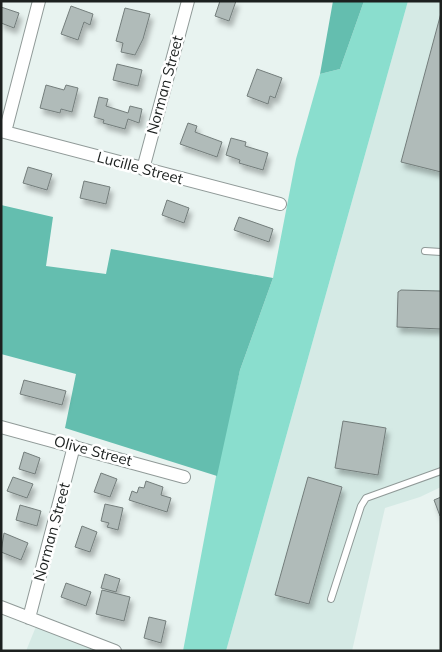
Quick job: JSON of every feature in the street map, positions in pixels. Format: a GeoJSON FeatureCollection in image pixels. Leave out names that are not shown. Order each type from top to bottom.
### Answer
{"type":"FeatureCollection","features":[{"type":"Feature","properties":{"kind":"street"},"geometry":{"type":"LineString","coordinates":[[3,132],[39,1]]}},
{"type":"Feature","properties":{"kind":"street","name":"Norman Street"},"geometry":{"type":"LineString","coordinates":[[143,169],[188,1]]}},
{"type":"Feature","properties":{"kind":"street","name":"Lucille Street"},"geometry":{"type":"LineString","coordinates":[[3,132],[280,204]]}},
{"type":"Feature","properties":{"kind":"street","name":"Olive Street"},"geometry":{"type":"LineString","coordinates":[[1,427],[184,477]]}},
{"type":"Feature","properties":{"kind":"street","name":"Norman Street"},"geometry":{"type":"LineString","coordinates":[[29,618],[74,446]]}},
{"type":"Feature","properties":{"kind":"street"},"geometry":{"type":"LineString","coordinates":[[1,607],[106,649]]}},
{"type":"Feature","properties":{"kind":"lane"},"geometry":{"type":"LineString","coordinates":[[425,251],[441,252]]}},
{"type":"Feature","properties":{"kind":"lane"},"geometry":{"type":"LineString","coordinates":[[331,599],[361,506],[366,498],[441,471]]}},
{"type":"Feature","properties":{"kind":"shaded area"},"geometry":{"type":"Polygon","coordinates":[[[408,1],[441,1],[441,487],[420,497],[385,508],[352,651],[226,651],[408,1]]]}},
{"type":"Feature","properties":{"kind":"shaded area"},"geometry":{"type":"Polygon","coordinates":[[[37,624],[114,651],[26,651],[37,624]]]}},
{"type":"Feature","properties":{"kind":"green space"},"geometry":{"type":"Polygon","coordinates":[[[333,1],[364,1],[340,69],[320,74],[333,1]]]}},
{"type":"Feature","properties":{"kind":"green space"},"geometry":{"type":"Polygon","coordinates":[[[364,1],[408,1],[226,651],[183,651],[221,450],[240,370],[273,278],[296,159],[320,74],[340,69],[364,1]]]}},
{"type":"Feature","properties":{"kind":"green space"},"geometry":{"type":"Polygon","coordinates":[[[1,205],[53,217],[46,266],[106,274],[111,249],[273,278],[240,370],[217,476],[65,428],[76,374],[1,354],[1,205]]]}},
{"type":"Feature","properties":{"kind":"building"},"geometry":{"type":"Polygon","coordinates":[[[220,1],[236,1],[229,21],[215,16],[220,1]]]}},
{"type":"Feature","properties":{"kind":"building"},"geometry":{"type":"Polygon","coordinates":[[[71,6],[93,14],[90,25],[84,22],[78,40],[61,34],[71,6]]]}},
{"type":"Feature","properties":{"kind":"building"},"geometry":{"type":"Polygon","coordinates":[[[1,7],[19,13],[14,28],[1,23],[1,7]]]}},
{"type":"Feature","properties":{"kind":"building"},"geometry":{"type":"Polygon","coordinates":[[[125,8],[150,14],[143,39],[135,55],[121,52],[123,43],[116,41],[125,8]]]}},
{"type":"Feature","properties":{"kind":"building"},"geometry":{"type":"Polygon","coordinates":[[[441,13],[441,172],[401,162],[441,13]]]}},
{"type":"Feature","properties":{"kind":"building"},"geometry":{"type":"Polygon","coordinates":[[[117,64],[142,70],[138,86],[113,80],[117,64]]]}},
{"type":"Feature","properties":{"kind":"building"},"geometry":{"type":"Polygon","coordinates":[[[257,69],[282,78],[275,98],[270,96],[268,104],[247,96],[257,69]]]}},
{"type":"Feature","properties":{"kind":"building"},"geometry":{"type":"Polygon","coordinates":[[[46,85],[64,90],[66,85],[78,88],[72,112],[61,109],[60,113],[40,108],[46,85]]]}},
{"type":"Feature","properties":{"kind":"building"},"geometry":{"type":"Polygon","coordinates":[[[99,97],[108,99],[106,106],[128,113],[130,106],[142,109],[139,123],[128,119],[125,129],[103,123],[104,120],[94,117],[99,97]]]}},
{"type":"Feature","properties":{"kind":"building"},"geometry":{"type":"Polygon","coordinates":[[[188,123],[197,126],[195,132],[222,142],[217,157],[180,144],[188,123]]]}},
{"type":"Feature","properties":{"kind":"building"},"geometry":{"type":"Polygon","coordinates":[[[231,138],[246,142],[245,146],[268,153],[263,170],[239,163],[240,160],[226,155],[231,138]]]}},
{"type":"Feature","properties":{"kind":"building"},"geometry":{"type":"Polygon","coordinates":[[[28,167],[52,174],[47,190],[23,183],[28,167]]]}},
{"type":"Feature","properties":{"kind":"building"},"geometry":{"type":"Polygon","coordinates":[[[84,181],[110,187],[106,204],[80,198],[84,181]]]}},
{"type":"Feature","properties":{"kind":"building"},"geometry":{"type":"Polygon","coordinates":[[[167,200],[189,208],[184,223],[162,215],[167,200]]]}},
{"type":"Feature","properties":{"kind":"building"},"geometry":{"type":"Polygon","coordinates":[[[239,217],[273,229],[269,242],[234,230],[239,217]]]}},
{"type":"Feature","properties":{"kind":"building"},"geometry":{"type":"Polygon","coordinates":[[[401,290],[441,291],[441,329],[397,327],[398,292],[401,290]]]}},
{"type":"Feature","properties":{"kind":"building"},"geometry":{"type":"Polygon","coordinates":[[[24,380],[66,391],[62,405],[20,394],[24,380]]]}},
{"type":"Feature","properties":{"kind":"building"},"geometry":{"type":"Polygon","coordinates":[[[343,421],[386,428],[378,475],[335,468],[343,421]]]}},
{"type":"Feature","properties":{"kind":"building"},"geometry":{"type":"Polygon","coordinates":[[[24,452],[40,458],[35,474],[19,469],[24,452]]]}},
{"type":"Feature","properties":{"kind":"building"},"geometry":{"type":"Polygon","coordinates":[[[101,473],[117,479],[110,497],[94,492],[101,473]]]}},
{"type":"Feature","properties":{"kind":"building"},"geometry":{"type":"Polygon","coordinates":[[[13,477],[33,484],[27,498],[7,491],[13,477]]]}},
{"type":"Feature","properties":{"kind":"building"},"geometry":{"type":"Polygon","coordinates":[[[308,477],[342,487],[309,604],[275,595],[308,477]]]}},
{"type":"Feature","properties":{"kind":"building"},"geometry":{"type":"Polygon","coordinates":[[[146,481],[163,487],[161,495],[171,498],[167,512],[129,500],[132,491],[137,493],[139,487],[144,488],[146,481]]]}},
{"type":"Feature","properties":{"kind":"building"},"geometry":{"type":"Polygon","coordinates":[[[441,497],[441,515],[440,516],[434,500],[441,497]]]}},
{"type":"Feature","properties":{"kind":"building"},"geometry":{"type":"Polygon","coordinates":[[[105,504],[123,508],[118,530],[107,527],[109,523],[101,521],[105,504]]]}},
{"type":"Feature","properties":{"kind":"building"},"geometry":{"type":"Polygon","coordinates":[[[20,505],[41,511],[37,526],[16,520],[20,505]]]}},
{"type":"Feature","properties":{"kind":"building"},"geometry":{"type":"Polygon","coordinates":[[[82,526],[97,532],[90,552],[75,547],[82,526]]]}},
{"type":"Feature","properties":{"kind":"building"},"geometry":{"type":"Polygon","coordinates":[[[4,533],[28,543],[21,560],[1,552],[4,533]]]}},
{"type":"Feature","properties":{"kind":"building"},"geometry":{"type":"Polygon","coordinates":[[[105,574],[120,579],[116,592],[101,588],[105,574]]]}},
{"type":"Feature","properties":{"kind":"building"},"geometry":{"type":"Polygon","coordinates":[[[66,583],[91,592],[86,606],[61,597],[66,583]]]}},
{"type":"Feature","properties":{"kind":"building"},"geometry":{"type":"Polygon","coordinates":[[[102,590],[130,597],[124,621],[96,614],[102,590]]]}},
{"type":"Feature","properties":{"kind":"building"},"geometry":{"type":"Polygon","coordinates":[[[149,617],[166,621],[161,643],[144,638],[149,617]]]}}]}
